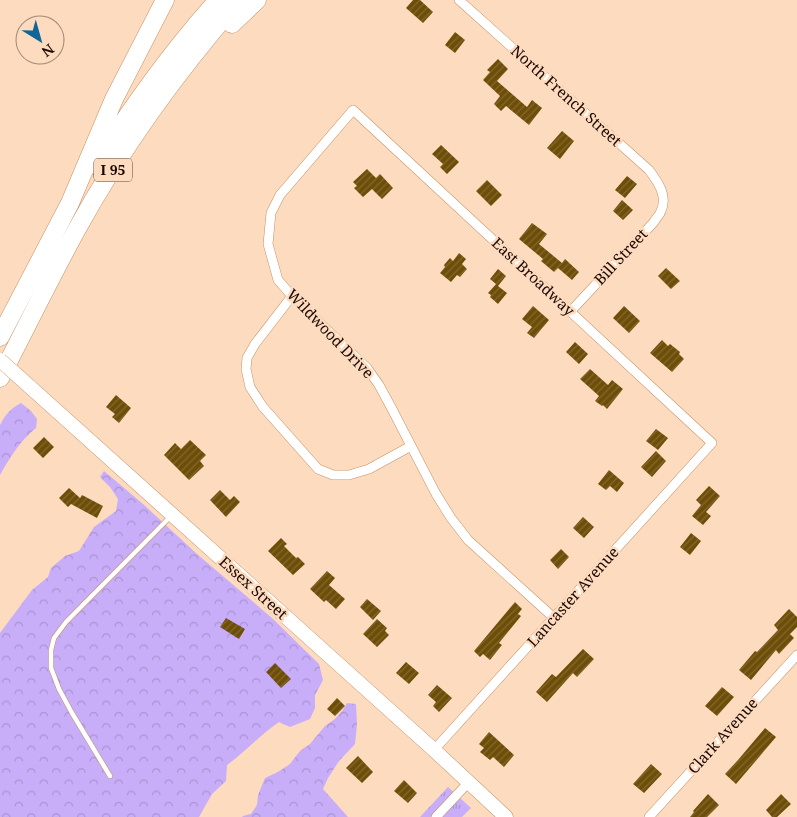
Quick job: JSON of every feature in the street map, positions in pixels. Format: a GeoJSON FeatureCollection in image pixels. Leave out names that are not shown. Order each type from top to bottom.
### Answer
{"type":"FeatureCollection","features":[{"type":"Feature","properties":{"kind":"highway"},"geometry":{"type":"LineString","coordinates":[[70,203],[118,93],[165,0]]}},
{"type":"Feature","properties":{"kind":"highway","name":"I 95"},"geometry":{"type":"LineString","coordinates":[[0,337],[70,203],[147,89],[218,0]]}},
{"type":"Feature","properties":{"kind":"highway","name":"I 95"},"geometry":{"type":"LineString","coordinates":[[0,378],[97,196],[155,105],[239,0]]}},
{"type":"Feature","properties":{"kind":"highway"},"geometry":{"type":"LineString","coordinates":[[201,46],[225,32],[257,0]]}},
{"type":"Feature","properties":{"kind":"street","name":"North French Street"},"geometry":{"type":"LineString","coordinates":[[459,0],[649,170],[660,184],[664,199]]}},
{"type":"Feature","properties":{"kind":"street","name":"Wildwood Drive"},"geometry":{"type":"LineString","coordinates":[[353,110],[280,195],[271,213],[268,244],[278,280],[366,368],[379,385],[436,494],[468,540],[554,618]]}},
{"type":"Feature","properties":{"kind":"street","name":"East Broadway"},"geometry":{"type":"LineString","coordinates":[[353,110],[712,444]]}},
{"type":"Feature","properties":{"kind":"street","name":"Bill Street"},"geometry":{"type":"LineString","coordinates":[[570,312],[654,222],[662,211],[664,199]]}},
{"type":"Feature","properties":{"kind":"street"},"geometry":{"type":"LineString","coordinates":[[292,296],[255,344],[247,358],[246,369],[250,386],[263,406],[318,469],[334,475],[349,475],[369,469],[412,446]]}},
{"type":"Feature","properties":{"kind":"street","name":"Essex Street"},"geometry":{"type":"LineString","coordinates":[[0,360],[506,817]]}},
{"type":"Feature","properties":{"kind":"street","name":"Lancaster Avenue"},"geometry":{"type":"LineString","coordinates":[[434,750],[712,444]]}},
{"type":"Feature","properties":{"kind":"street","name":"Clark Avenue"},"geometry":{"type":"LineString","coordinates":[[649,817],[797,655]]}},
{"type":"Feature","properties":{"kind":"street"},"geometry":{"type":"LineString","coordinates":[[436,817],[468,783]]}},
{"type":"Feature","properties":{"kind":"lane"},"geometry":{"type":"LineString","coordinates":[[110,776],[59,689],[51,668],[51,650],[54,638],[66,622],[172,515]]}},
{"type":"Feature","properties":{"kind":"green space"},"geometry":{"type":"Polygon","coordinates":[[[21,403],[37,419],[36,428],[25,438],[0,475],[0,425],[9,412],[21,403]]]}},
{"type":"Feature","properties":{"kind":"green space"},"geometry":{"type":"Polygon","coordinates":[[[104,471],[272,618],[319,664],[323,680],[315,695],[315,708],[310,719],[290,727],[279,722],[227,765],[226,781],[212,794],[199,817],[0,817],[0,633],[32,590],[48,577],[51,568],[65,556],[79,551],[94,527],[116,511],[118,499],[100,477],[104,471]]]}},
{"type":"Feature","properties":{"kind":"green space"},"geometry":{"type":"Polygon","coordinates":[[[347,703],[356,704],[355,744],[339,761],[323,789],[348,817],[242,817],[251,814],[257,805],[258,795],[265,778],[290,764],[325,726],[335,719],[347,703]]]}},
{"type":"Feature","properties":{"kind":"green space"},"geometry":{"type":"Polygon","coordinates":[[[448,787],[471,808],[462,817],[420,817],[448,787]]]}},
{"type":"Feature","properties":{"kind":"building"},"geometry":{"type":"Polygon","coordinates":[[[413,0],[420,0],[433,12],[423,23],[406,8],[413,0]]]}},
{"type":"Feature","properties":{"kind":"building"},"geometry":{"type":"Polygon","coordinates":[[[455,32],[465,40],[455,53],[445,45],[455,32]]]}},
{"type":"Feature","properties":{"kind":"building"},"geometry":{"type":"Polygon","coordinates":[[[498,59],[508,69],[497,81],[527,107],[532,100],[542,108],[529,125],[506,106],[501,111],[494,104],[500,96],[483,80],[490,72],[487,70],[498,59]]]}},
{"type":"Feature","properties":{"kind":"building"},"geometry":{"type":"Polygon","coordinates":[[[562,131],[574,141],[560,159],[547,148],[562,131]]]}},
{"type":"Feature","properties":{"kind":"building"},"geometry":{"type":"Polygon","coordinates":[[[441,145],[459,162],[447,174],[440,167],[443,164],[432,154],[441,145]]]}},
{"type":"Feature","properties":{"kind":"building"},"geometry":{"type":"Polygon","coordinates":[[[367,169],[376,178],[380,174],[393,188],[382,199],[372,189],[363,197],[354,188],[357,186],[353,182],[367,169]]]}},
{"type":"Feature","properties":{"kind":"building"},"geometry":{"type":"Polygon","coordinates":[[[627,176],[637,184],[625,198],[615,190],[627,176]]]}},
{"type":"Feature","properties":{"kind":"building"},"geometry":{"type":"Polygon","coordinates":[[[487,180],[502,195],[491,206],[476,191],[487,180]]]}},
{"type":"Feature","properties":{"kind":"building"},"geometry":{"type":"Polygon","coordinates":[[[622,200],[633,210],[623,220],[613,211],[622,200]]]}},
{"type":"Feature","properties":{"kind":"building"},"geometry":{"type":"Polygon","coordinates":[[[532,223],[547,234],[539,244],[562,263],[565,259],[579,272],[572,280],[558,268],[554,272],[541,261],[543,259],[519,239],[532,223]]]}},
{"type":"Feature","properties":{"kind":"building"},"geometry":{"type":"Polygon","coordinates":[[[459,253],[466,259],[462,264],[467,269],[460,277],[457,275],[451,282],[440,273],[450,258],[453,261],[459,253]]]}},
{"type":"Feature","properties":{"kind":"building"},"geometry":{"type":"Polygon","coordinates":[[[666,268],[680,281],[671,289],[658,276],[666,268]]]}},
{"type":"Feature","properties":{"kind":"building"},"geometry":{"type":"Polygon","coordinates":[[[498,269],[506,276],[498,286],[507,293],[498,304],[488,293],[496,284],[490,279],[498,269]]]}},
{"type":"Feature","properties":{"kind":"building"},"geometry":{"type":"Polygon","coordinates":[[[533,306],[549,320],[534,338],[527,333],[532,327],[522,319],[533,306]]]}},
{"type":"Feature","properties":{"kind":"building"},"geometry":{"type":"Polygon","coordinates":[[[624,306],[640,321],[629,333],[613,318],[624,306]]]}},
{"type":"Feature","properties":{"kind":"building"},"geometry":{"type":"Polygon","coordinates":[[[662,340],[668,346],[670,344],[680,352],[679,354],[684,359],[672,372],[650,353],[662,340]]]}},
{"type":"Feature","properties":{"kind":"building"},"geometry":{"type":"Polygon","coordinates":[[[575,342],[588,354],[579,364],[566,352],[575,342]]]}},
{"type":"Feature","properties":{"kind":"building"},"geometry":{"type":"Polygon","coordinates":[[[590,369],[608,385],[612,380],[623,389],[607,409],[595,401],[599,396],[580,379],[590,369]]]}},
{"type":"Feature","properties":{"kind":"building"},"geometry":{"type":"Polygon","coordinates":[[[116,395],[131,408],[119,423],[112,417],[115,414],[106,407],[116,395]]]}},
{"type":"Feature","properties":{"kind":"building"},"geometry":{"type":"Polygon","coordinates":[[[656,429],[668,438],[658,450],[646,441],[656,429]]]}},
{"type":"Feature","properties":{"kind":"building"},"geometry":{"type":"Polygon","coordinates":[[[44,437],[54,447],[43,458],[33,448],[44,437]]]}},
{"type":"Feature","properties":{"kind":"building"},"geometry":{"type":"Polygon","coordinates":[[[190,440],[206,455],[200,461],[204,466],[189,480],[164,455],[175,443],[181,449],[190,440]]]}},
{"type":"Feature","properties":{"kind":"building"},"geometry":{"type":"Polygon","coordinates":[[[656,451],[666,461],[652,477],[641,467],[656,451]]]}},
{"type":"Feature","properties":{"kind":"building"},"geometry":{"type":"Polygon","coordinates":[[[609,470],[624,483],[617,492],[610,486],[606,490],[598,484],[609,470]]]}},
{"type":"Feature","properties":{"kind":"building"},"geometry":{"type":"Polygon","coordinates":[[[709,486],[720,496],[706,512],[711,516],[703,525],[692,516],[701,505],[696,500],[709,486]]]}},
{"type":"Feature","properties":{"kind":"building"},"geometry":{"type":"Polygon","coordinates":[[[69,488],[80,498],[82,495],[103,506],[97,518],[71,504],[68,507],[59,498],[69,488]]]}},
{"type":"Feature","properties":{"kind":"building"},"geometry":{"type":"Polygon","coordinates":[[[220,490],[230,500],[234,496],[240,502],[226,517],[210,500],[220,490]]]}},
{"type":"Feature","properties":{"kind":"building"},"geometry":{"type":"Polygon","coordinates":[[[583,517],[594,527],[584,538],[573,528],[583,517]]]}},
{"type":"Feature","properties":{"kind":"building"},"geometry":{"type":"Polygon","coordinates":[[[691,533],[701,541],[690,555],[680,547],[691,533]]]}},
{"type":"Feature","properties":{"kind":"building"},"geometry":{"type":"Polygon","coordinates":[[[281,538],[287,544],[284,546],[305,564],[293,575],[268,551],[281,538]]]}},
{"type":"Feature","properties":{"kind":"building"},"geometry":{"type":"Polygon","coordinates":[[[561,549],[569,557],[558,569],[550,560],[561,549]]]}},
{"type":"Feature","properties":{"kind":"building"},"geometry":{"type":"Polygon","coordinates":[[[327,571],[335,578],[329,585],[345,599],[336,609],[326,600],[324,602],[310,589],[327,571]]]}},
{"type":"Feature","properties":{"kind":"building"},"geometry":{"type":"Polygon","coordinates":[[[367,599],[381,611],[373,620],[360,607],[367,599]]]}},
{"type":"Feature","properties":{"kind":"building"},"geometry":{"type":"Polygon","coordinates":[[[515,602],[522,609],[518,614],[521,616],[499,643],[502,645],[490,660],[483,654],[480,657],[474,651],[515,602]]]}},
{"type":"Feature","properties":{"kind":"building"},"geometry":{"type":"Polygon","coordinates":[[[789,609],[797,617],[797,627],[790,634],[794,638],[779,654],[776,650],[751,680],[739,670],[755,651],[757,652],[778,630],[774,625],[789,609]]]}},
{"type":"Feature","properties":{"kind":"building"},"geometry":{"type":"Polygon","coordinates":[[[226,618],[245,629],[239,639],[220,627],[226,618]]]}},
{"type":"Feature","properties":{"kind":"building"},"geometry":{"type":"Polygon","coordinates":[[[377,619],[387,628],[385,631],[389,635],[377,647],[363,634],[377,619]]]}},
{"type":"Feature","properties":{"kind":"building"},"geometry":{"type":"Polygon","coordinates":[[[583,649],[594,659],[577,677],[573,673],[547,702],[536,692],[552,674],[556,677],[583,649]]]}},
{"type":"Feature","properties":{"kind":"building"},"geometry":{"type":"Polygon","coordinates":[[[406,662],[419,673],[409,684],[396,673],[406,662]]]}},
{"type":"Feature","properties":{"kind":"building"},"geometry":{"type":"Polygon","coordinates":[[[275,663],[291,679],[281,688],[266,672],[275,663]]]}},
{"type":"Feature","properties":{"kind":"building"},"geometry":{"type":"Polygon","coordinates":[[[437,685],[452,698],[439,712],[433,706],[436,702],[428,695],[437,685]]]}},
{"type":"Feature","properties":{"kind":"building"},"geometry":{"type":"Polygon","coordinates":[[[722,687],[734,697],[717,716],[705,706],[722,687]]]}},
{"type":"Feature","properties":{"kind":"building"},"geometry":{"type":"Polygon","coordinates":[[[337,698],[345,706],[335,716],[327,709],[337,698]]]}},
{"type":"Feature","properties":{"kind":"building"},"geometry":{"type":"Polygon","coordinates":[[[765,728],[776,737],[736,784],[725,774],[765,728]]]}},
{"type":"Feature","properties":{"kind":"building"},"geometry":{"type":"Polygon","coordinates":[[[489,732],[514,755],[504,767],[493,757],[490,760],[480,752],[484,748],[479,744],[489,732]]]}},
{"type":"Feature","properties":{"kind":"building"},"geometry":{"type":"Polygon","coordinates":[[[358,756],[373,772],[362,783],[346,768],[358,756]]]}},
{"type":"Feature","properties":{"kind":"building"},"geometry":{"type":"Polygon","coordinates":[[[651,764],[662,774],[644,793],[633,784],[651,764]]]}},
{"type":"Feature","properties":{"kind":"building"},"geometry":{"type":"Polygon","coordinates":[[[404,780],[417,793],[408,803],[394,791],[404,780]]]}},
{"type":"Feature","properties":{"kind":"building"},"geometry":{"type":"Polygon","coordinates":[[[708,794],[719,805],[707,817],[690,817],[693,811],[708,794]]]}},
{"type":"Feature","properties":{"kind":"building"},"geometry":{"type":"Polygon","coordinates":[[[781,794],[791,804],[777,817],[772,817],[766,810],[781,794]]]}}]}
